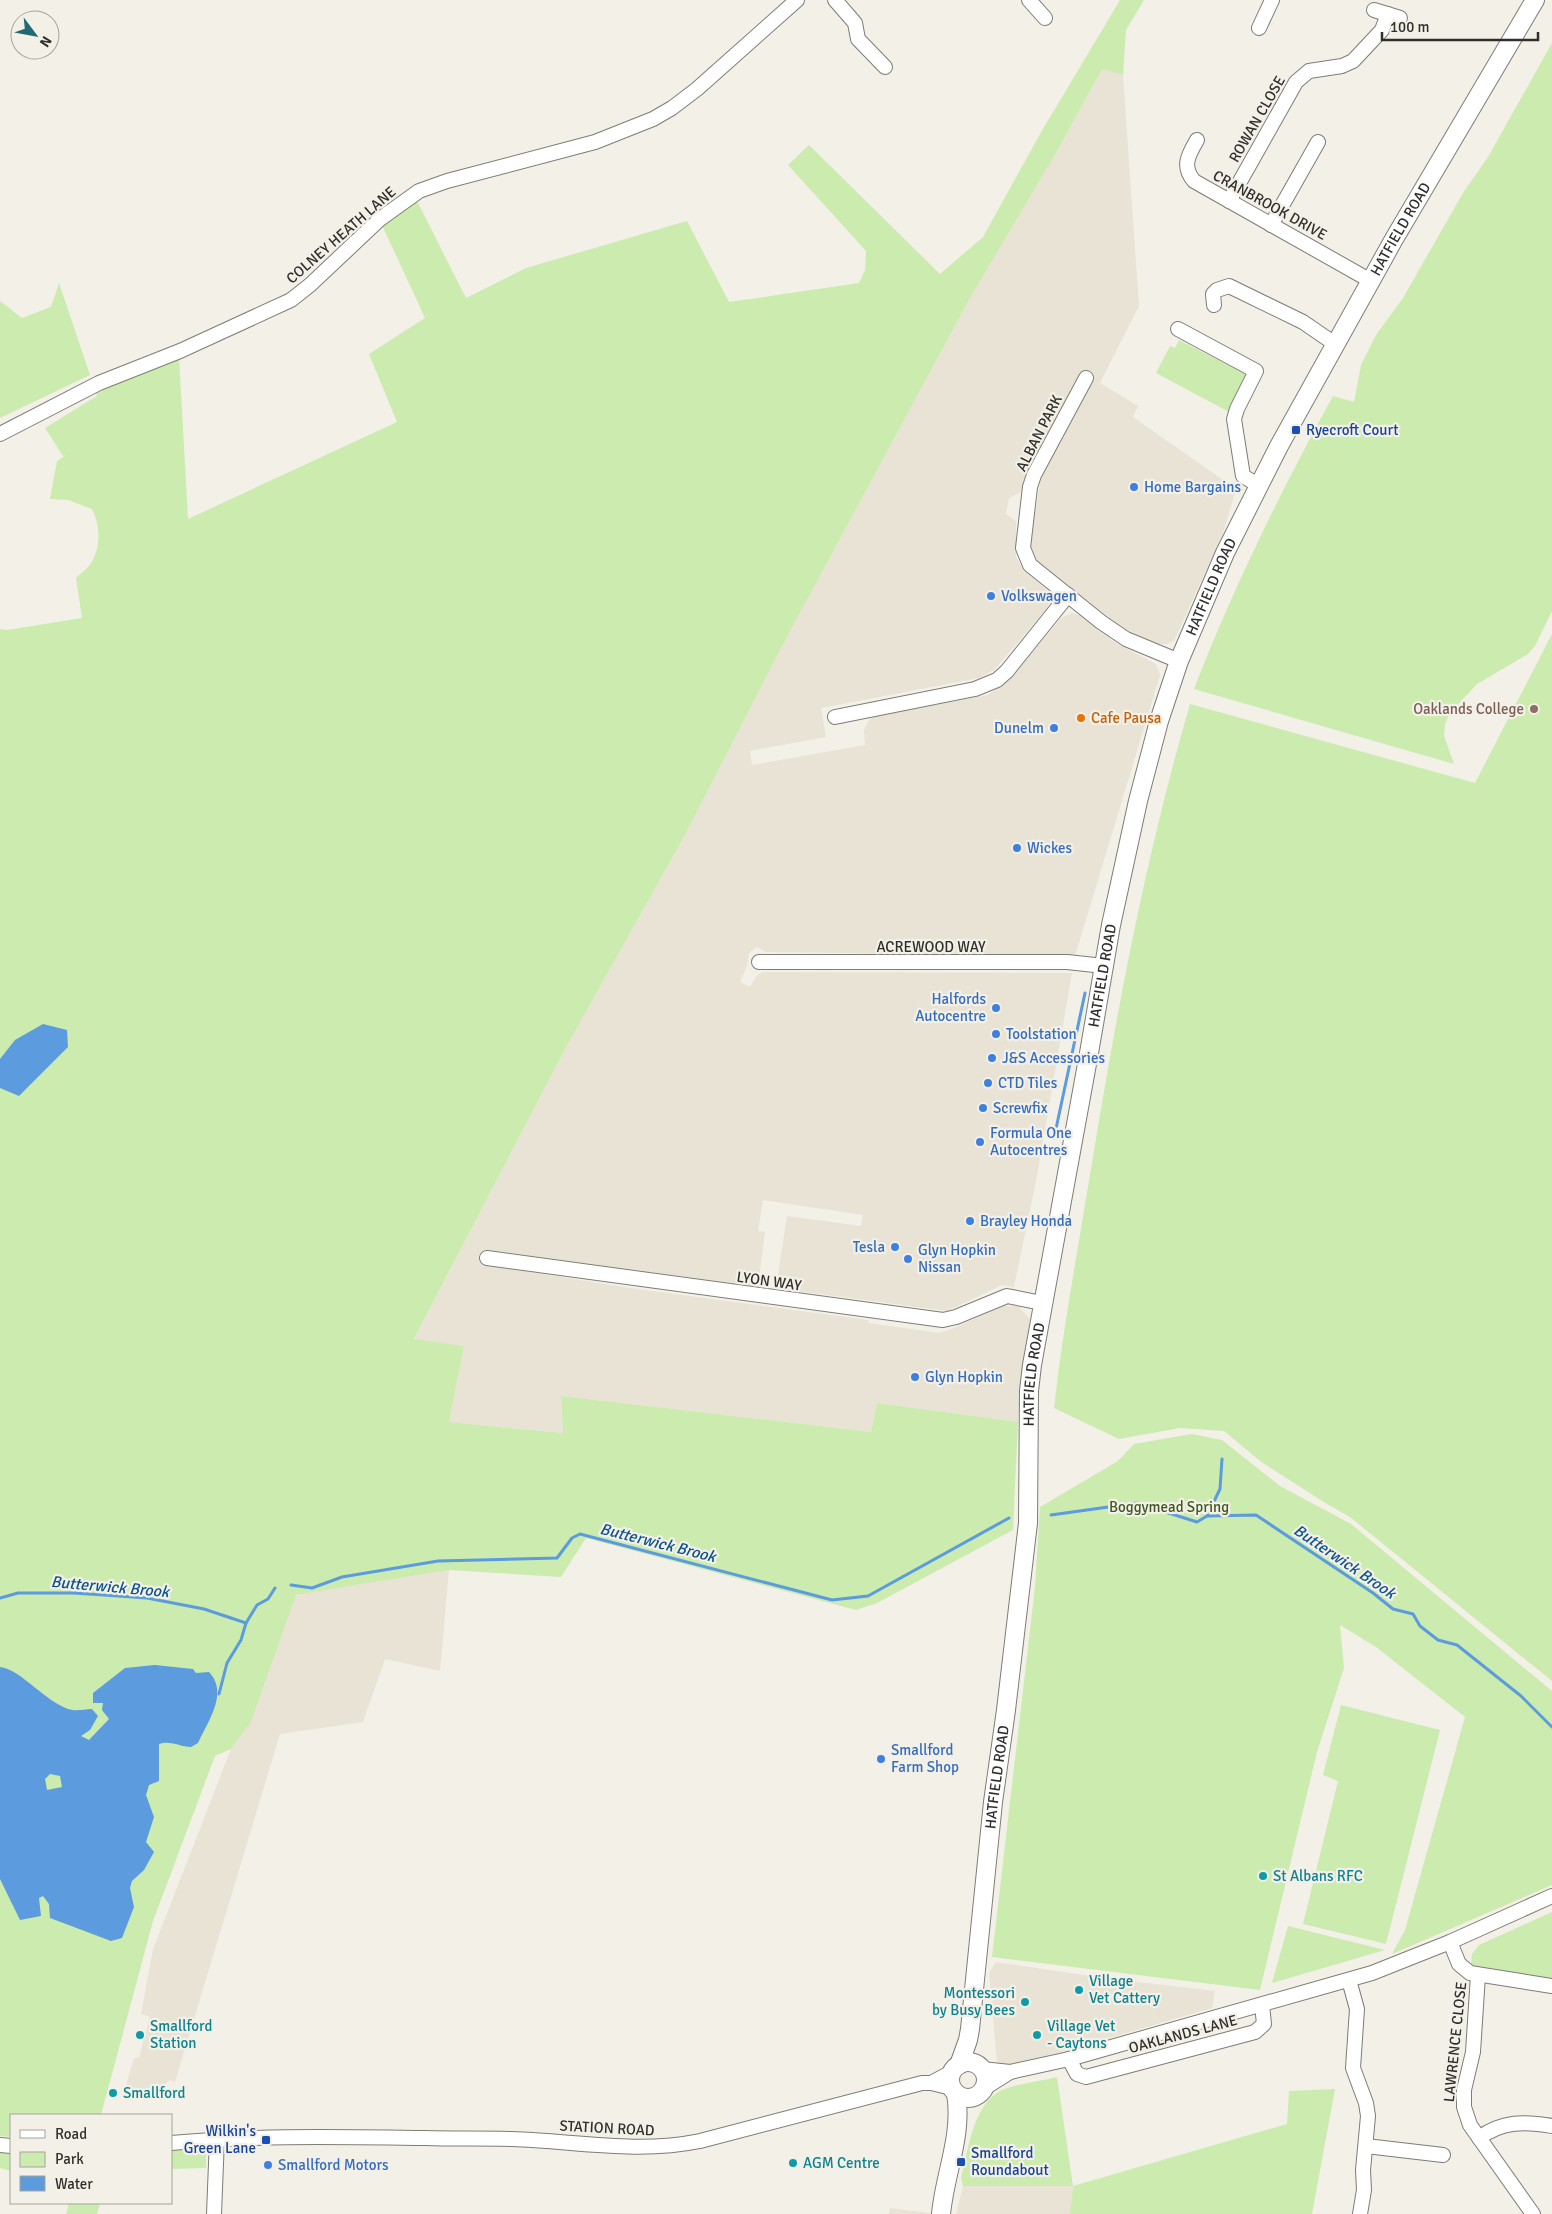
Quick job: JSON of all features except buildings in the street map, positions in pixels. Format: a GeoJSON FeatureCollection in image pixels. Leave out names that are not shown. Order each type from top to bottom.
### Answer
{"type":"FeatureCollection","features":[{"type":"Feature","properties":{"kind":"main road","name":"HATFIELD ROAD"},"geometry":{"type":"LineString","coordinates":[[941,2214],[945,2183],[957,2138],[959,2116],[955,2080],[968,2040],[993,1802],[1028,1523],[1029,1391],[1042,1303],[1111,925],[1138,801],[1159,721],[1179,660],[1203,601],[1258,485],[1370,281],[1535,0]]}},
{"type":"Feature","properties":{"kind":"main road","name":"HATFIELD ROAD"},"geometry":{"type":"LineString","coordinates":[[968,2040],[981,2068]]}},
{"type":"Feature","properties":{"kind":"main road"},"geometry":{"type":"LineString","coordinates":[[969,2062],[981,2068],[986,2079],[981,2092],[966,2098],[955,2080],[969,2062]]}},
{"type":"Feature","properties":{"kind":"main road","name":"HATFIELD ROAD"},"geometry":{"type":"LineString","coordinates":[[957,2138],[981,2092]]}},
{"type":"Feature","properties":{"kind":"street","name":"COLNEY HEATH LANE"},"geometry":{"type":"LineString","coordinates":[[0,434],[99,383],[184,349],[291,300],[310,285],[380,219],[419,191],[447,181],[595,142],[652,119],[697,89],[797,0]]}},
{"type":"Feature","properties":{"kind":"street"},"geometry":{"type":"LineString","coordinates":[[835,0],[855,23],[858,39],[885,68]]}},
{"type":"Feature","properties":{"kind":"street"},"geometry":{"type":"LineString","coordinates":[[1029,0],[1045,18]]}},
{"type":"Feature","properties":{"kind":"street"},"geometry":{"type":"LineString","coordinates":[[1258,28],[1272,0]]}},
{"type":"Feature","properties":{"kind":"street","name":"ROWAN CLOSE"},"geometry":{"type":"LineString","coordinates":[[1229,201],[1296,82],[1309,71],[1342,66],[1353,61],[1382,30],[1388,14]]}},
{"type":"Feature","properties":{"kind":"street","name":"CRANBROOK DRIVE"},"geometry":{"type":"LineString","coordinates":[[1197,140],[1187,158],[1188,174],[1194,181],[1370,281]]}},
{"type":"Feature","properties":{"kind":"street"},"geometry":{"type":"LineString","coordinates":[[1271,224],[1318,142]]}},
{"type":"Feature","properties":{"kind":"street"},"geometry":{"type":"LineString","coordinates":[[1214,305],[1213,294],[1217,290],[1229,286],[1303,322],[1335,344]]}},
{"type":"Feature","properties":{"kind":"street"},"geometry":{"type":"LineString","coordinates":[[1178,329],[1256,371],[1234,419],[1238,473],[1258,485]]}},
{"type":"Feature","properties":{"kind":"street","name":"ALBAN PARK"},"geometry":{"type":"LineString","coordinates":[[1086,378],[1034,475],[1030,487],[1023,548],[1030,565],[1126,639],[1179,660]]}},
{"type":"Feature","properties":{"kind":"street"},"geometry":{"type":"LineString","coordinates":[[835,717],[975,689],[997,680],[1068,595]]}},
{"type":"Feature","properties":{"kind":"street","name":"ACREWOOD WAY"},"geometry":{"type":"LineString","coordinates":[[759,962],[1067,962],[1104,966]]}},
{"type":"Feature","properties":{"kind":"street","name":"LYON WAY"},"geometry":{"type":"LineString","coordinates":[[487,1258],[943,1320],[956,1317],[1007,1296],[1042,1303]]}},
{"type":"Feature","properties":{"kind":"street","name":"OAKLANDS LANE"},"geometry":{"type":"LineString","coordinates":[[981,2068],[1010,2072],[1069,2059],[1349,1980],[1399,1963],[1450,1942],[1552,1896]]}},
{"type":"Feature","properties":{"kind":"street"},"geometry":{"type":"LineString","coordinates":[[1450,1942],[1462,1967],[1470,1973],[1552,1986]]}},
{"type":"Feature","properties":{"kind":"street","name":"LAWRENCE CLOSE"},"geometry":{"type":"LineString","coordinates":[[1478,1975],[1473,2052],[1463,2100],[1466,2115],[1479,2138],[1532,2214]]}},
{"type":"Feature","properties":{"kind":"street"},"geometry":{"type":"LineString","coordinates":[[1349,1980],[1357,2009],[1353,2068],[1368,2110],[1363,2170],[1364,2190],[1360,2214]]}},
{"type":"Feature","properties":{"kind":"street","name":"OAKLANDS LANE"},"geometry":{"type":"LineString","coordinates":[[1069,2059],[1077,2074],[1086,2077],[1255,2032],[1264,2024],[1262,2005]]}},
{"type":"Feature","properties":{"kind":"street","name":"OAKLANDS LANE"},"geometry":{"type":"LineString","coordinates":[[981,2092],[1010,2072]]}},
{"type":"Feature","properties":{"kind":"street","name":"STATION ROAD"},"geometry":{"type":"LineString","coordinates":[[172,2143],[217,2138],[274,2136],[512,2139],[634,2147],[667,2147],[700,2141],[922,2083],[955,2080]]}},
{"type":"Feature","properties":{"kind":"street"},"geometry":{"type":"LineString","coordinates":[[1479,2138],[1501,2125],[1538,2123],[1552,2126]]}},
{"type":"Feature","properties":{"kind":"street"},"geometry":{"type":"LineString","coordinates":[[214,2214],[217,2138]]}},
{"type":"Feature","properties":{"kind":"street"},"geometry":{"type":"LineString","coordinates":[[1366,2146],[1443,2155]]}},
{"type":"Feature","properties":{"kind":"shaded area"},"geometry":{"type":"Polygon","coordinates":[[[1102,69],[1123,75],[1139,306],[1100,383],[1138,406],[1133,417],[1236,489],[1223,533],[1174,641],[1166,644],[1156,644],[1118,625],[1028,554],[1041,478],[1028,472],[1021,492],[1009,498],[1006,514],[1016,521],[1016,557],[1024,571],[1047,590],[1048,607],[994,670],[979,678],[821,708],[826,737],[750,751],[752,765],[865,745],[864,730],[869,720],[875,716],[988,695],[1011,678],[1061,618],[1072,613],[1079,615],[1117,644],[1156,664],[1160,675],[1075,956],[766,952],[757,947],[749,953],[747,966],[740,982],[750,987],[757,975],[763,972],[1072,973],[1037,1176],[1014,1287],[1002,1285],[947,1311],[784,1289],[779,1287],[777,1281],[787,1216],[861,1226],[863,1215],[763,1200],[758,1231],[765,1232],[759,1278],[753,1286],[488,1250],[486,1265],[630,1288],[868,1320],[869,1323],[939,1333],[1004,1306],[1018,1306],[1030,1319],[1022,1372],[1018,1422],[877,1403],[871,1432],[561,1396],[563,1433],[449,1422],[464,1346],[414,1340],[564,1051],[686,833],[781,648],[970,298],[1056,153],[1102,69]]]}},
{"type":"Feature","properties":{"kind":"shaded area"},"geometry":{"type":"Polygon","coordinates":[[[449,1570],[440,1671],[385,1659],[363,1722],[280,1734],[175,2082],[170,2080],[146,2099],[123,2095],[134,2058],[139,2057],[150,2017],[141,2014],[153,1949],[231,1749],[251,1722],[296,1595],[449,1570]]]}},
{"type":"Feature","properties":{"kind":"shaded area"},"geometry":{"type":"Polygon","coordinates":[[[996,1962],[1104,1978],[1215,1991],[1212,2008],[1061,2052],[1003,2066],[997,2062],[989,1973],[996,1962]]]}},
{"type":"Feature","properties":{"kind":"shaded area"},"geometry":{"type":"Polygon","coordinates":[[[963,2186],[1073,2186],[1070,2214],[956,2214],[963,2186]]]}},
{"type":"Feature","properties":{"kind":"shaded area"},"geometry":{"type":"Polygon","coordinates":[[[890,2208],[936,2214],[889,2214],[890,2208]]]}},
{"type":"Feature","properties":{"kind":"green space"},"geometry":{"type":"Polygon","coordinates":[[[1120,0],[1144,0],[1126,30],[1123,75],[1102,69],[1056,153],[970,298],[781,648],[686,833],[564,1051],[414,1339],[464,1346],[449,1422],[563,1433],[561,1396],[871,1432],[877,1403],[1018,1422],[1013,1530],[877,1603],[856,1610],[586,1538],[561,1577],[449,1570],[296,1595],[251,1722],[231,1749],[215,1756],[153,1921],[101,2114],[10,2114],[10,2137],[0,2136],[0,629],[7,630],[82,618],[76,578],[92,563],[98,541],[97,521],[92,509],[68,500],[50,499],[57,461],[66,455],[63,456],[45,428],[97,396],[96,393],[179,357],[188,519],[397,422],[369,354],[425,318],[382,225],[417,201],[466,298],[526,268],[687,221],[729,302],[859,283],[865,270],[866,251],[788,165],[809,145],[940,274],[983,237],[1040,134],[1120,0]]]}},
{"type":"Feature","properties":{"kind":"green space"},"geometry":{"type":"Polygon","coordinates":[[[1552,43],[1552,611],[1535,646],[1528,654],[1477,684],[1450,713],[1445,724],[1444,736],[1454,764],[1194,689],[1225,614],[1259,540],[1333,396],[1354,402],[1361,365],[1376,335],[1403,298],[1463,193],[1488,157],[1552,43]]]}},
{"type":"Feature","properties":{"kind":"green space"},"geometry":{"type":"Polygon","coordinates":[[[59,283],[90,375],[0,418],[0,301],[22,318],[51,307],[59,283]]]}},
{"type":"Feature","properties":{"kind":"green space"},"geometry":{"type":"Polygon","coordinates":[[[1179,340],[1247,375],[1231,413],[1156,373],[1170,346],[1175,348],[1179,340]]]}},
{"type":"Feature","properties":{"kind":"green space"},"geometry":{"type":"Polygon","coordinates":[[[1552,634],[1552,1681],[1350,1517],[1260,1461],[1224,1431],[1180,1428],[1119,1439],[1054,1408],[1071,1288],[1133,935],[1159,820],[1190,704],[1475,783],[1552,634]]]}},
{"type":"Feature","properties":{"kind":"green space","name":"Boggymead Spring"},"geometry":{"type":"Polygon","coordinates":[[[1192,1434],[1222,1440],[1280,1486],[1351,1524],[1552,1691],[1552,1885],[1392,1954],[1405,1930],[1465,1717],[1376,1647],[1340,1625],[1344,1668],[1317,1752],[1260,1990],[992,1957],[1035,1587],[1040,1507],[1118,1461],[1134,1444],[1192,1434]]]}},
{"type":"Feature","properties":{"kind":"green space"},"geometry":{"type":"Polygon","coordinates":[[[1341,1705],[1440,1730],[1386,1944],[1303,1924],[1338,1781],[1323,1775],[1341,1705]]]}},
{"type":"Feature","properties":{"kind":"green space"},"geometry":{"type":"Polygon","coordinates":[[[1552,1912],[1552,1982],[1471,1966],[1472,1954],[1479,1945],[1552,1912]]]}},
{"type":"Feature","properties":{"kind":"green space"},"geometry":{"type":"Polygon","coordinates":[[[1288,1926],[1385,1950],[1272,1983],[1288,1926]]]}},
{"type":"Feature","properties":{"kind":"green space"},"geometry":{"type":"Polygon","coordinates":[[[1057,2077],[1073,2186],[963,2186],[961,2178],[970,2139],[974,2126],[987,2102],[1007,2088],[1057,2077]]]}},
{"type":"Feature","properties":{"kind":"green space"},"geometry":{"type":"Polygon","coordinates":[[[1335,2089],[1312,2214],[1070,2214],[1073,2186],[1287,2124],[1289,2091],[1335,2089]]]}},
{"type":"Feature","properties":{"kind":"green space"},"geometry":{"type":"Polygon","coordinates":[[[206,2147],[206,2168],[172,2169],[172,2148],[206,2147]]]}},
{"type":"Feature","properties":{"kind":"green space"},"geometry":{"type":"Polygon","coordinates":[[[0,2151],[10,2153],[10,2171],[0,2168],[0,2151]]]}},
{"type":"Feature","properties":{"kind":"green space"},"geometry":{"type":"Polygon","coordinates":[[[69,2204],[100,2204],[97,2214],[66,2214],[69,2204]]]}},
{"type":"Feature","properties":{"kind":"water"},"geometry":{"type":"Polygon","coordinates":[[[43,1024],[67,1030],[68,1047],[19,1096],[0,1088],[0,1059],[15,1040],[43,1024]]]}},
{"type":"Feature","properties":{"kind":"water"},"geometry":{"type":"Polygon","coordinates":[[[155,1665],[193,1669],[196,1673],[209,1672],[215,1680],[217,1698],[215,1707],[198,1743],[191,1747],[171,1743],[159,1744],[159,1781],[149,1785],[146,1795],[154,1817],[146,1842],[154,1852],[144,1870],[132,1881],[130,1888],[134,1907],[122,1938],[111,1941],[50,1918],[49,1904],[43,1896],[39,1898],[41,1916],[20,1920],[0,1879],[0,1667],[17,1674],[63,1707],[72,1710],[92,1709],[98,1716],[90,1730],[81,1736],[89,1740],[109,1719],[102,1710],[103,1703],[93,1703],[93,1693],[125,1668],[155,1665]],[[50,1774],[45,1779],[47,1790],[62,1787],[60,1776],[50,1774]]]}},
{"type":"Feature","properties":{"kind":"waterway"},"geometry":{"type":"LineString","coordinates":[[1054,1138],[1085,993]]}},
{"type":"Feature","properties":{"kind":"waterway","name":"Butterwick Brook"},"geometry":{"type":"LineString","coordinates":[[1051,1515],[1137,1503],[1197,1522],[1207,1516],[1220,1489],[1222,1459]]}},
{"type":"Feature","properties":{"kind":"waterway","name":"Butterwick Brook"},"geometry":{"type":"LineString","coordinates":[[1207,1516],[1256,1515],[1373,1593],[1393,1609],[1413,1614],[1420,1626],[1438,1640],[1457,1645],[1521,1696],[1552,1727]]}},
{"type":"Feature","properties":{"kind":"waterway","name":"Butterwick Brook"},"geometry":{"type":"LineString","coordinates":[[291,1585],[312,1588],[342,1577],[438,1561],[557,1558],[572,1538],[580,1534],[832,1600],[868,1596],[1009,1518]]}},
{"type":"Feature","properties":{"kind":"waterway"},"geometry":{"type":"LineString","coordinates":[[219,1694],[227,1663],[241,1640],[246,1623],[257,1605],[268,1599],[275,1588]]}},
{"type":"Feature","properties":{"kind":"waterway","name":"Butterwick Brook"},"geometry":{"type":"LineString","coordinates":[[0,1598],[18,1593],[74,1593],[147,1598],[204,1609],[246,1623]]}},
{"type":"Feature","properties":{"kind":"place","name":"Ryecroft Court"},"geometry":{"type":"Point","coordinates":[1296,430]}},
{"type":"Feature","properties":{"kind":"place","name":"Home Bargains"},"geometry":{"type":"Point","coordinates":[1134,487]}},
{"type":"Feature","properties":{"kind":"place","name":"Volkswagen"},"geometry":{"type":"Point","coordinates":[991,596]}},
{"type":"Feature","properties":{"kind":"place","name":"Oaklands College"},"geometry":{"type":"Point","coordinates":[1534,709]}},
{"type":"Feature","properties":{"kind":"place","name":"Cafe Pausa"},"geometry":{"type":"Point","coordinates":[1081,718]}},
{"type":"Feature","properties":{"kind":"place","name":"Dunelm"},"geometry":{"type":"Point","coordinates":[1054,728]}},
{"type":"Feature","properties":{"kind":"place","name":"Wickes"},"geometry":{"type":"Point","coordinates":[1017,848]}},
{"type":"Feature","properties":{"kind":"place","name":"Halfords Autocentre"},"geometry":{"type":"Point","coordinates":[996,1008]}},
{"type":"Feature","properties":{"kind":"place","name":"Toolstation"},"geometry":{"type":"Point","coordinates":[996,1034]}},
{"type":"Feature","properties":{"kind":"place","name":"J&S Accessories"},"geometry":{"type":"Point","coordinates":[992,1058]}},
{"type":"Feature","properties":{"kind":"place","name":"CTD Tiles"},"geometry":{"type":"Point","coordinates":[988,1083]}},
{"type":"Feature","properties":{"kind":"place","name":"Screwfix"},"geometry":{"type":"Point","coordinates":[983,1108]}},
{"type":"Feature","properties":{"kind":"place","name":"Formula One Autocentres"},"geometry":{"type":"Point","coordinates":[980,1142]}},
{"type":"Feature","properties":{"kind":"place","name":"Brayley Honda"},"geometry":{"type":"Point","coordinates":[970,1221]}},
{"type":"Feature","properties":{"kind":"place","name":"Tesla"},"geometry":{"type":"Point","coordinates":[895,1247]}},
{"type":"Feature","properties":{"kind":"place","name":"Glyn Hopkin Nissan"},"geometry":{"type":"Point","coordinates":[908,1259]}},
{"type":"Feature","properties":{"kind":"place","name":"Glyn Hopkin"},"geometry":{"type":"Point","coordinates":[915,1377]}},
{"type":"Feature","properties":{"kind":"place","name":"Smallford Farm Shop"},"geometry":{"type":"Point","coordinates":[881,1759]}},
{"type":"Feature","properties":{"kind":"place","name":"St Albans RFC"},"geometry":{"type":"Point","coordinates":[1263,1876]}},
{"type":"Feature","properties":{"kind":"place","name":"Village Vet Cattery"},"geometry":{"type":"Point","coordinates":[1079,1990]}},
{"type":"Feature","properties":{"kind":"place","name":"Montessori by Busy Bees"},"geometry":{"type":"Point","coordinates":[1025,2002]}},
{"type":"Feature","properties":{"kind":"place","name":"Smallford Station"},"geometry":{"type":"Point","coordinates":[140,2035]}},
{"type":"Feature","properties":{"kind":"place","name":"Village Vet - Caytons"},"geometry":{"type":"Point","coordinates":[1037,2035]}},
{"type":"Feature","properties":{"kind":"place","name":"Smallford"},"geometry":{"type":"Point","coordinates":[113,2093]}},
{"type":"Feature","properties":{"kind":"place","name":"Wilkin's Green Lane"},"geometry":{"type":"Point","coordinates":[266,2140]}},
{"type":"Feature","properties":{"kind":"place","name":"Smallford Roundabout"},"geometry":{"type":"Point","coordinates":[961,2162]}},
{"type":"Feature","properties":{"kind":"place","name":"AGM Centre"},"geometry":{"type":"Point","coordinates":[793,2163]}},
{"type":"Feature","properties":{"kind":"place","name":"Smallford Motors"},"geometry":{"type":"Point","coordinates":[268,2165]}}]}
